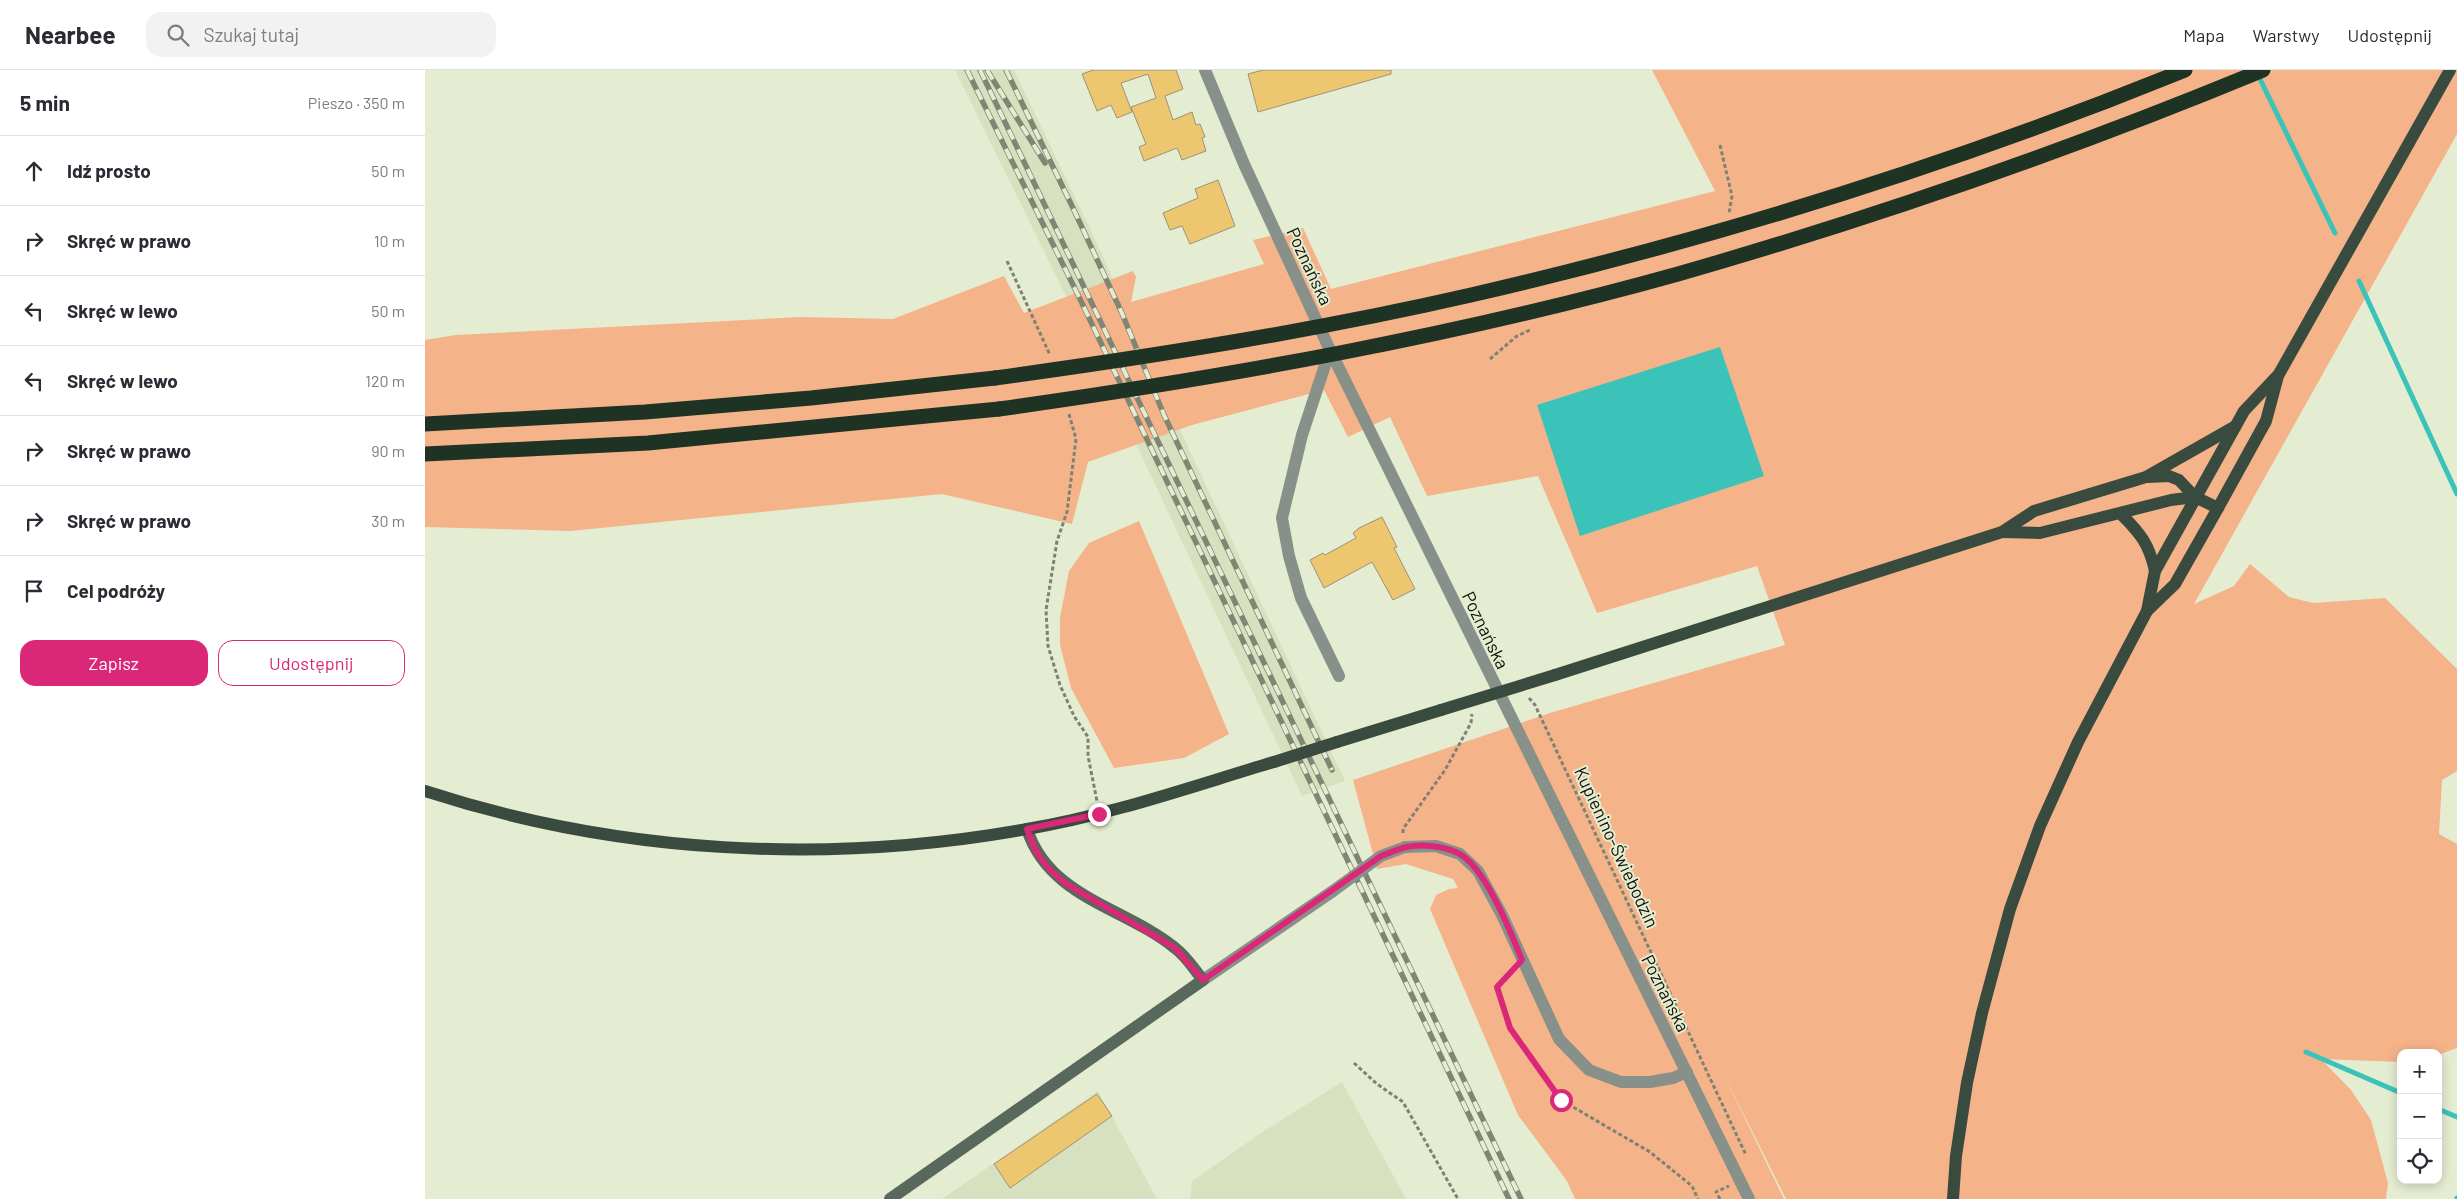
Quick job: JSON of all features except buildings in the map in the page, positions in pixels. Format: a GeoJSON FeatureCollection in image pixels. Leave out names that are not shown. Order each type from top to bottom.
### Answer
{"type":"FeatureCollection","features":[{"type":"Feature","properties":{"kind":"highway"},"geometry":{"type":"LineString","coordinates":[[425,424],[655,411],[811,398],[995,378],[1179,351],[1286,332],[1470,295],[1678,242],[1891,178],[2011,136],[2185,70]]}},
{"type":"Feature","properties":{"kind":"highway"},"geometry":{"type":"LineString","coordinates":[[425,454],[648,443],[999,409],[1150,386],[1330,354],[1477,324],[1676,274],[1907,205],[2141,120],[2263,70]]}},
{"type":"Feature","properties":{"kind":"main road"},"geometry":{"type":"LineString","coordinates":[[2147,611],[2175,584],[2266,421],[2279,374],[2450,70]]}},
{"type":"Feature","properties":{"kind":"main road"},"geometry":{"type":"LineString","coordinates":[[1953,1199],[1956,1156],[1967,1083],[1982,1013],[2010,909],[2040,826],[2078,742],[2147,611],[2155,572],[2244,411],[2279,374]]}},
{"type":"Feature","properties":{"kind":"main road"},"geometry":{"type":"LineString","coordinates":[[425,791],[507,814],[565,827],[625,837],[729,848],[857,848],[1027,829],[1099,814],[1274,762],[1555,675],[2002,532],[2034,512],[2146,477],[2234,427]]}},
{"type":"Feature","properties":{"kind":"main road"},"geometry":{"type":"LineString","coordinates":[[2146,477],[2169,476],[2179,480],[2195,497],[2217,508]]}},
{"type":"Feature","properties":{"kind":"main road"},"geometry":{"type":"LineString","coordinates":[[2002,532],[2040,533],[2171,500],[2195,497]]}},
{"type":"Feature","properties":{"kind":"main road"},"geometry":{"type":"LineString","coordinates":[[2121,514],[2142,535],[2150,550],[2155,572]]}},
{"type":"Feature","properties":{"kind":"main road"},"geometry":{"type":"LineString","coordinates":[[890,1199],[1203,980],[1175,948],[1081,893],[1050,871],[1033,849],[1027,829]]}},
{"type":"Feature","properties":{"kind":"street","name":"Poznańska"},"geometry":{"type":"LineString","coordinates":[[1205,70],[1244,164],[1330,350],[1749,1199]]}},
{"type":"Feature","properties":{"kind":"street"},"geometry":{"type":"LineString","coordinates":[[1330,350],[1302,435],[1282,518],[1289,556],[1301,598],[1339,676]]}},
{"type":"Feature","properties":{"kind":"street"},"geometry":{"type":"LineString","coordinates":[[1203,980],[1381,856],[1405,847],[1436,846],[1460,854],[1479,871],[1503,915],[1559,1039],[1589,1070],[1621,1082],[1650,1082],[1673,1078],[1687,1072]]}},
{"type":"Feature","properties":{"kind":"path"},"geometry":{"type":"LineString","coordinates":[[1057,541],[1046,610],[1048,646],[1074,716],[1088,737],[1089,756],[1099,814]]}},
{"type":"Feature","properties":{"kind":"path","name":"Kupienino-Świebodzin"},"geometry":{"type":"LineString","coordinates":[[1523,691],[1535,705],[1746,1156]]}},
{"type":"Feature","properties":{"kind":"path"},"geometry":{"type":"LineString","coordinates":[[1522,960],[1497,987],[1510,1028],[1561,1100],[1650,1152],[1692,1186],[1698,1199]]}},
{"type":"Feature","properties":{"kind":"path"},"geometry":{"type":"LineString","coordinates":[[1354,1063],[1377,1084],[1403,1102],[1458,1199]]}},
{"type":"Feature","properties":{"kind":"path"},"geometry":{"type":"LineString","coordinates":[[1720,1199],[1717,1192],[1741,1180]]}},
{"type":"Feature","properties":{"kind":"shaded area"},"geometry":{"type":"Polygon","coordinates":[[[955,70],[1014,70],[1096,241],[1173,415],[1345,781],[1302,796],[1069,302],[955,70]]]}},
{"type":"Feature","properties":{"kind":"shaded area"},"geometry":{"type":"Polygon","coordinates":[[[1652,70],[2457,70],[2457,134],[2194,604],[2234,586],[2250,564],[2289,597],[2313,603],[2385,598],[2457,669],[2457,771],[2442,780],[2439,834],[2457,844],[2457,1048],[2442,1054],[2442,1049],[2397,1049],[2397,1062],[2321,1059],[2351,1090],[2371,1120],[2388,1183],[2386,1199],[1786,1199],[1722,1071],[1784,1199],[1575,1199],[1567,1181],[1518,1115],[1430,909],[1436,895],[1449,889],[1458,888],[1453,879],[1406,864],[1377,869],[1353,780],[1553,712],[1785,645],[1757,566],[1597,613],[1538,476],[1427,496],[1390,417],[1348,437],[1324,390],[1192,425],[1088,462],[1072,524],[942,494],[570,531],[425,527],[425,340],[456,335],[800,317],[893,319],[1004,276],[1024,313],[1133,271],[1136,277],[1131,302],[1264,264],[1253,240],[1303,228],[1331,289],[1715,191],[1652,70]]]}},
{"type":"Feature","properties":{"kind":"shaded area"},"geometry":{"type":"Polygon","coordinates":[[[1139,521],[1229,734],[1184,758],[1114,768],[1071,688],[1060,645],[1060,618],[1069,571],[1089,543],[1139,521]]]}},
{"type":"Feature","properties":{"kind":"shaded area"},"geometry":{"type":"Polygon","coordinates":[[[1342,1082],[1406,1199],[1190,1199],[1192,1181],[1261,1133],[1342,1082]]]}},
{"type":"Feature","properties":{"kind":"shaded area"},"geometry":{"type":"Polygon","coordinates":[[[1098,1091],[1157,1199],[942,1199],[1098,1091]]]}},
{"type":"Feature","properties":{"kind":"water"},"geometry":{"type":"Polygon","coordinates":[[[1720,347],[1764,476],[1580,536],[1537,405],[1720,347]]]}},
{"type":"Feature","properties":{"kind":"waterway"},"geometry":{"type":"LineString","coordinates":[[2258,75],[2335,233]]}},
{"type":"Feature","properties":{"kind":"waterway"},"geometry":{"type":"LineString","coordinates":[[2359,281],[2457,494]]}},
{"type":"Feature","properties":{"kind":"waterway"},"geometry":{"type":"LineString","coordinates":[[2306,1052],[2397,1091]]}},
{"type":"Feature","properties":{"kind":"waterway"},"geometry":{"type":"LineString","coordinates":[[2442,1111],[2457,1117]]}},
{"type":"Feature","properties":{"kind":"railway"},"geometry":{"type":"LineString","coordinates":[[967,70],[1080,299],[1509,1199]]}},
{"type":"Feature","properties":{"kind":"railway"},"geometry":{"type":"LineString","coordinates":[[980,70],[1521,1199]]}},
{"type":"Feature","properties":{"kind":"railway"},"geometry":{"type":"LineString","coordinates":[[987,70],[1045,163]]}},
{"type":"Feature","properties":{"kind":"railway"},"geometry":{"type":"LineString","coordinates":[[1006,70],[1121,311],[1164,415],[1332,770]]}},
{"type":"Feature","properties":{"kind":"route"},"geometry":{"type":"LineString","coordinates":[[1099,814],[1027,829],[1033,849],[1050,871],[1065,883],[1175,948],[1203,980],[1276,931],[1381,856],[1405,847],[1436,846],[1460,854],[1479,871],[1503,915],[1522,960],[1497,987],[1510,1028],[1561,1100]]}}]}
